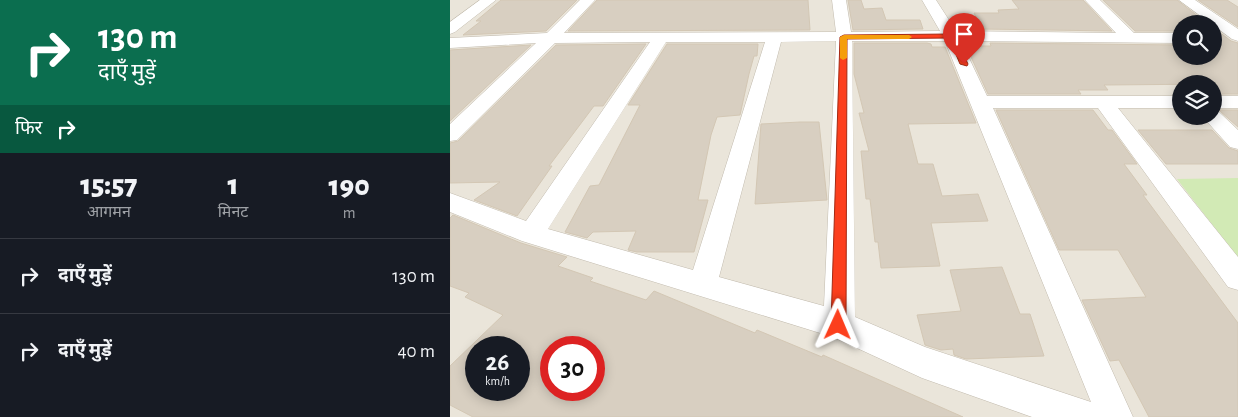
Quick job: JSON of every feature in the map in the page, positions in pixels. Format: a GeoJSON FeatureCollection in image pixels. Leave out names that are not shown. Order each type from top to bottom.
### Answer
{"type":"FeatureCollection","features":[{"type":"Feature","properties":{"kind":"street"},"geometry":{"type":"LineString","coordinates":[[450,29],[489,0]]}},
{"type":"Feature","properties":{"kind":"street"},"geometry":{"type":"LineString","coordinates":[[450,135],[588,0]]}},
{"type":"Feature","properties":{"kind":"street"},"geometry":{"type":"LineString","coordinates":[[838,325],[844,37],[839,0]]}},
{"type":"Feature","properties":{"kind":"street"},"geometry":{"type":"LineString","coordinates":[[929,0],[951,36],[981,102],[1115,417]]}},
{"type":"Feature","properties":{"kind":"street"},"geometry":{"type":"LineString","coordinates":[[1092,0],[1130,38]]}},
{"type":"Feature","properties":{"kind":"street"},"geometry":{"type":"LineString","coordinates":[[1186,0],[1238,37]]}},
{"type":"Feature","properties":{"kind":"street"},"geometry":{"type":"LineString","coordinates":[[450,43],[551,38],[951,36],[1172,38]]}},
{"type":"Feature","properties":{"kind":"street"},"geometry":{"type":"LineString","coordinates":[[1222,38],[1238,37]]}},
{"type":"Feature","properties":{"kind":"street"},"geometry":{"type":"LineString","coordinates":[[531,234],[661,38]]}},
{"type":"Feature","properties":{"kind":"street"},"geometry":{"type":"LineString","coordinates":[[703,284],[774,38]]}},
{"type":"Feature","properties":{"kind":"street"},"geometry":{"type":"LineString","coordinates":[[1103,101],[1238,278]]}},
{"type":"Feature","properties":{"kind":"street"},"geometry":{"type":"LineString","coordinates":[[981,102],[1172,102]]}},
{"type":"Feature","properties":{"kind":"street"},"geometry":{"type":"LineString","coordinates":[[1222,102],[1238,102]]}},
{"type":"Feature","properties":{"kind":"street"},"geometry":{"type":"LineString","coordinates":[[1221,125],[1238,142]]}},
{"type":"Feature","properties":{"kind":"street"},"geometry":{"type":"LineString","coordinates":[[450,202],[531,234],[838,325],[922,362],[1082,417]]}},
{"type":"Feature","properties":{"kind":"shaded area"},"geometry":{"type":"Polygon","coordinates":[[[450,0],[1238,0],[1238,417],[450,417],[450,0]]]}},
{"type":"Feature","properties":{"kind":"green space"},"geometry":{"type":"Polygon","coordinates":[[[1238,178],[1238,258],[1177,179],[1238,178]]]}},
{"type":"Feature","properties":{"kind":"building"},"geometry":{"type":"Polygon","coordinates":[[[501,0],[577,0],[546,31],[463,35],[481,21],[476,21],[501,0]]]}},
{"type":"Feature","properties":{"kind":"building"},"geometry":{"type":"Polygon","coordinates":[[[597,0],[808,0],[810,30],[568,31],[597,0]]]}},
{"type":"Feature","properties":{"kind":"building"},"geometry":{"type":"Polygon","coordinates":[[[848,0],[861,0],[864,9],[882,8],[886,20],[920,20],[923,29],[853,30],[848,0]]]}},
{"type":"Feature","properties":{"kind":"building"},"geometry":{"type":"Polygon","coordinates":[[[1012,0],[1083,0],[1112,31],[982,29],[974,13],[999,13],[998,10],[1019,9],[1012,0]]]}},
{"type":"Feature","properties":{"kind":"building"},"geometry":{"type":"Polygon","coordinates":[[[1103,0],[1177,0],[1196,15],[1172,15],[1172,31],[1135,31],[1103,0]]]}},
{"type":"Feature","properties":{"kind":"building"},"geometry":{"type":"Polygon","coordinates":[[[1198,0],[1227,0],[1238,7],[1238,27],[1198,0]]]}},
{"type":"Feature","properties":{"kind":"building"},"geometry":{"type":"Polygon","coordinates":[[[1222,34],[1231,41],[1238,43],[1238,94],[1222,94],[1222,75],[1172,75],[1172,84],[1104,85],[1108,90],[1078,90],[1081,94],[988,94],[966,46],[991,46],[990,43],[1172,45],[1172,65],[1222,65],[1222,34]]]}},
{"type":"Feature","properties":{"kind":"building"},"geometry":{"type":"Polygon","coordinates":[[[854,43],[927,43],[931,44],[932,47],[945,47],[976,123],[908,124],[918,164],[933,164],[942,196],[978,194],[988,221],[931,223],[940,266],[881,268],[878,242],[875,242],[870,199],[866,199],[861,151],[869,151],[859,113],[864,113],[854,74],[854,43]]]}},
{"type":"Feature","properties":{"kind":"building"},"geometry":{"type":"Polygon","coordinates":[[[646,44],[603,106],[594,106],[549,166],[552,166],[517,216],[474,200],[500,182],[450,183],[450,143],[458,141],[556,45],[646,44]]]}},
{"type":"Feature","properties":{"kind":"building"},"geometry":{"type":"Polygon","coordinates":[[[667,44],[758,44],[757,56],[754,56],[740,115],[717,117],[711,135],[698,200],[708,200],[694,252],[637,252],[628,250],[636,231],[593,232],[587,238],[565,232],[590,186],[599,185],[640,105],[628,105],[667,44]]]}},
{"type":"Feature","properties":{"kind":"building"},"geometry":{"type":"Polygon","coordinates":[[[531,45],[450,121],[450,50],[531,45]]]}},
{"type":"Feature","properties":{"kind":"building"},"geometry":{"type":"Polygon","coordinates":[[[996,110],[1093,110],[1108,130],[1112,130],[1137,164],[1124,164],[1147,195],[1143,195],[1238,323],[1238,417],[1149,417],[1119,360],[1110,361],[1082,300],[1146,297],[1118,250],[1059,250],[996,110]]]}},
{"type":"Feature","properties":{"kind":"building"},"geometry":{"type":"Polygon","coordinates":[[[1222,110],[1238,110],[1238,127],[1222,113],[1222,110]]]}},
{"type":"Feature","properties":{"kind":"building"},"geometry":{"type":"Polygon","coordinates":[[[819,122],[827,200],[755,204],[761,124],[819,122]]]}},
{"type":"Feature","properties":{"kind":"building"},"geometry":{"type":"Polygon","coordinates":[[[1138,130],[1212,130],[1229,148],[1238,151],[1238,164],[1166,164],[1138,130]]]}},
{"type":"Feature","properties":{"kind":"building"},"geometry":{"type":"Polygon","coordinates":[[[453,215],[521,243],[567,257],[558,266],[593,278],[590,281],[646,300],[654,291],[755,333],[757,330],[822,357],[823,355],[963,417],[473,417],[450,405],[450,366],[465,352],[465,401],[530,401],[530,336],[481,336],[503,315],[465,297],[469,293],[450,286],[450,218],[453,215]]]}},
{"type":"Feature","properties":{"kind":"building"},"geometry":{"type":"Polygon","coordinates":[[[1002,267],[1020,314],[1030,314],[1044,356],[966,359],[954,355],[953,349],[941,350],[925,345],[917,315],[961,311],[950,270],[1002,267]]]}},
{"type":"Feature","properties":{"kind":"slow traffic"},"geometry":{"type":"LineString","coordinates":[[843,58],[844,37],[909,37]]}},
{"type":"Feature","properties":{"kind":"route"},"geometry":{"type":"LineString","coordinates":[[838,325],[844,37],[951,36],[964,64]]}}]}
